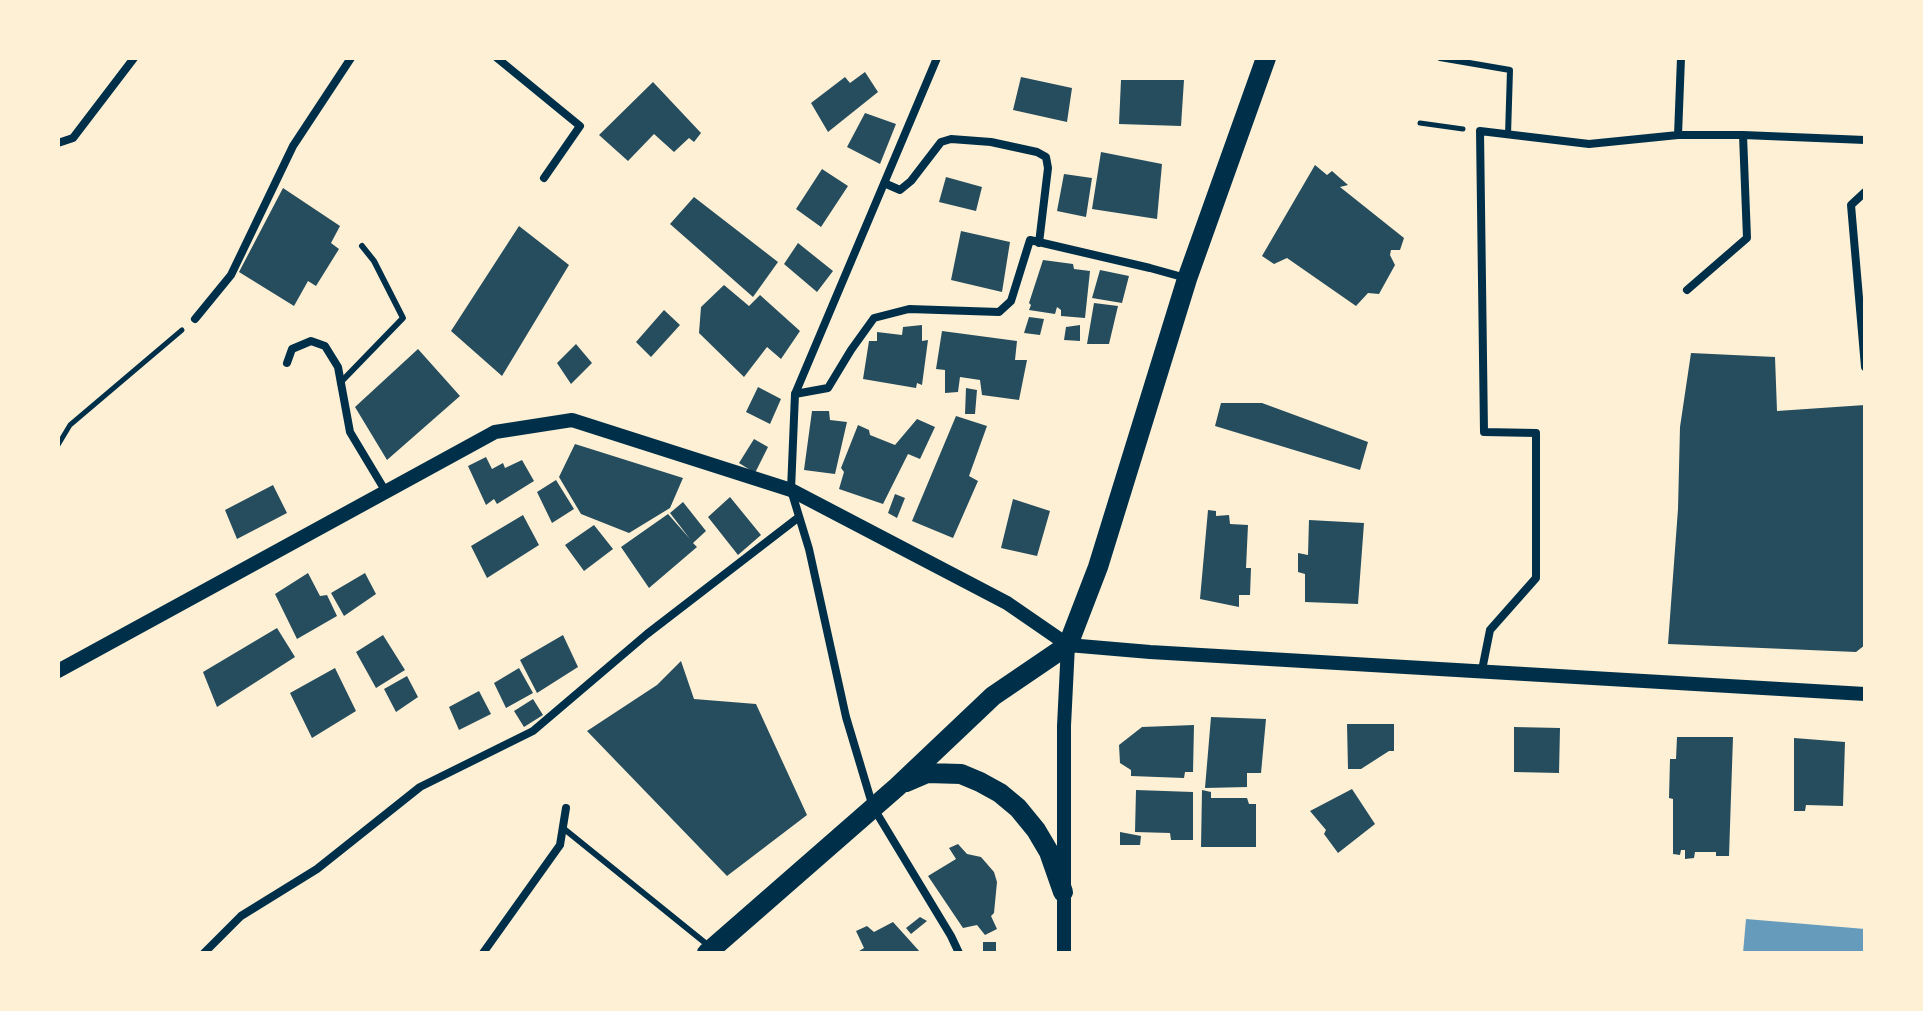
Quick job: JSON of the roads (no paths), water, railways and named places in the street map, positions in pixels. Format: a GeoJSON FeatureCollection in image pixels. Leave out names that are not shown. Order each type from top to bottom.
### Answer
{"type":"FeatureCollection","features":[{"type":"Feature","properties":{"kind":"main road"},"geometry":{"type":"LineString","coordinates":[[709,951],[897,787],[993,696],[1068,645],[1098,567],[1187,279],[1266,58]]}},
{"type":"Feature","properties":{"kind":"main road"},"geometry":{"type":"LineString","coordinates":[[897,787],[927,773],[944,773],[961,774],[1000,793],[1018,808],[1036,830],[1049,852],[1063,892]]}},
{"type":"Feature","properties":{"kind":"street"},"geometry":{"type":"LineString","coordinates":[[58,143],[73,138],[134,58]]}},
{"type":"Feature","properties":{"kind":"street"},"geometry":{"type":"LineString","coordinates":[[195,319],[231,275],[293,146],[351,58]]}},
{"type":"Feature","properties":{"kind":"street"},"geometry":{"type":"LineString","coordinates":[[497,58],[580,126],[544,178]]}},
{"type":"Feature","properties":{"kind":"street"},"geometry":{"type":"LineString","coordinates":[[937,58],[795,394],[791,490],[809,549],[846,717],[873,807],[959,953]]}},
{"type":"Feature","properties":{"kind":"street"},"geometry":{"type":"LineString","coordinates":[[1678,135],[1681,58]]}},
{"type":"Feature","properties":{"kind":"street"},"geometry":{"type":"LineString","coordinates":[[1482,670],[1490,630],[1536,578],[1536,433],[1484,432],[1480,131],[1589,144],[1678,135],[1865,140]]}},
{"type":"Feature","properties":{"kind":"street"},"geometry":{"type":"LineString","coordinates":[[1687,290],[1747,238],[1743,135]]}},
{"type":"Feature","properties":{"kind":"street"},"geometry":{"type":"LineString","coordinates":[[884,183],[900,190],[911,181],[941,142],[951,139],[991,142],[1037,152],[1046,157],[1048,168],[1039,243]]}},
{"type":"Feature","properties":{"kind":"street"},"geometry":{"type":"LineString","coordinates":[[1865,192],[1851,205],[1865,367]]}},
{"type":"Feature","properties":{"kind":"street"},"geometry":{"type":"LineString","coordinates":[[795,394],[828,388],[874,318],[909,309],[999,312],[1011,301],[1030,240],[1187,279]]}},
{"type":"Feature","properties":{"kind":"street"},"geometry":{"type":"LineString","coordinates":[[287,363],[292,349],[311,341],[325,346],[338,367],[350,432],[386,493]]}},
{"type":"Feature","properties":{"kind":"street"},"geometry":{"type":"LineString","coordinates":[[58,671],[495,432],[572,420],[791,490],[1007,603],[1068,645],[1865,694]]}},
{"type":"Feature","properties":{"kind":"street"},"geometry":{"type":"LineString","coordinates":[[204,953],[241,916],[317,869],[420,787],[533,731],[647,634],[799,517]]}},
{"type":"Feature","properties":{"kind":"street"},"geometry":{"type":"LineString","coordinates":[[1064,953],[1064,726],[1068,645]]}},
{"type":"Feature","properties":{"kind":"street"},"geometry":{"type":"LineString","coordinates":[[483,953],[560,845],[566,808]]}},
{"type":"Feature","properties":{"kind":"lane"},"geometry":{"type":"LineString","coordinates":[[1440,58],[1510,70],[1508,135]]}},
{"type":"Feature","properties":{"kind":"lane"},"geometry":{"type":"LineString","coordinates":[[340,383],[403,318],[374,261],[362,246]]}},
{"type":"Feature","properties":{"kind":"lane"},"geometry":{"type":"LineString","coordinates":[[563,828],[709,951]]}},
{"type":"Feature","properties":{"kind":"water"},"geometry":{"type":"Polygon","coordinates":[[[1746,919],[1865,929],[1863,953],[1743,953],[1746,919]]]}}]}
